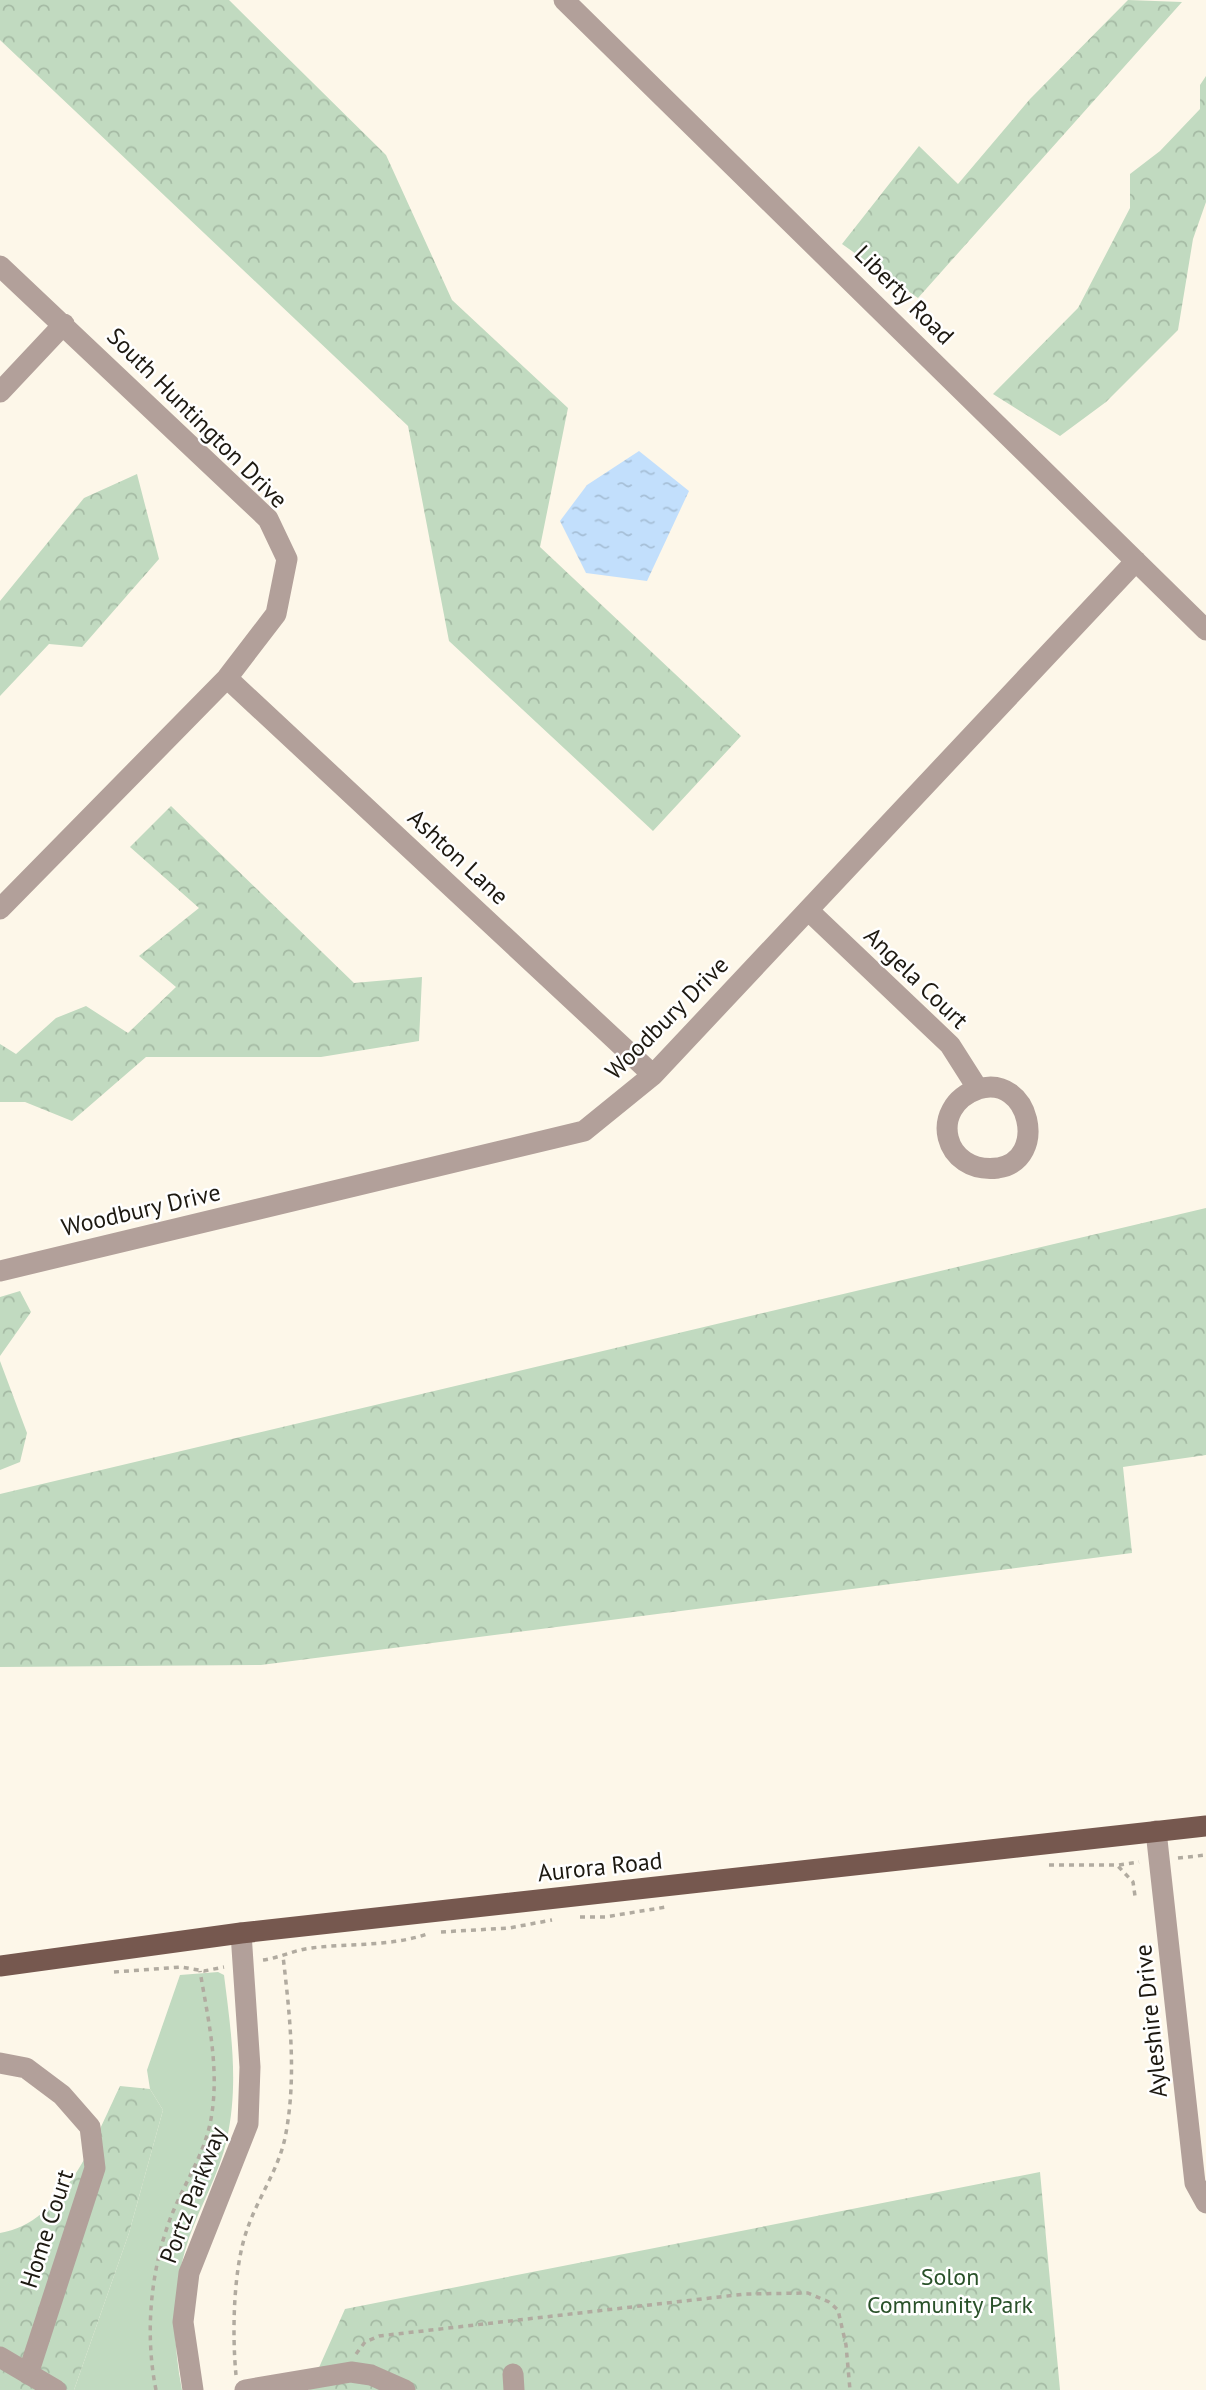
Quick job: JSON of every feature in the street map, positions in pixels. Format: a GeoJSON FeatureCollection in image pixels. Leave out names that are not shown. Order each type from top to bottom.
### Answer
{"type":"FeatureCollection","features":[{"type":"Feature","properties":{"kind":"main road","name":"Aurora Road"},"geometry":{"type":"LineString","coordinates":[[0,1966],[241,1933],[1206,1826]]}},
{"type":"Feature","properties":{"kind":"street","name":"Liberty Road"},"geometry":{"type":"LineString","coordinates":[[564,0],[1206,629]]}},
{"type":"Feature","properties":{"kind":"street","name":"South Huntington Drive"},"geometry":{"type":"LineString","coordinates":[[0,265],[268,519],[287,559],[276,614],[227,678],[0,909]]}},
{"type":"Feature","properties":{"kind":"street"},"geometry":{"type":"LineString","coordinates":[[0,392],[64,324]]}},
{"type":"Feature","properties":{"kind":"street","name":"Woodbury Drive"},"geometry":{"type":"LineString","coordinates":[[0,1271],[584,1131],[653,1075],[1136,561]]}},
{"type":"Feature","properties":{"kind":"street","name":"Ashton Lane"},"geometry":{"type":"LineString","coordinates":[[227,678],[653,1075]]}},
{"type":"Feature","properties":{"kind":"street","name":"Angela Court"},"geometry":{"type":"LineString","coordinates":[[809,911],[950,1045],[978,1089]]}},
{"type":"Feature","properties":{"kind":"street","name":"Ayleshire Drive"},"geometry":{"type":"LineString","coordinates":[[1156,1831],[1195,2183],[1206,2203]]}},
{"type":"Feature","properties":{"kind":"street","name":"Portz Parkway"},"geometry":{"type":"LineString","coordinates":[[193,2390],[183,2322],[189,2273],[247,2124],[250,2067],[241,1933]]}},
{"type":"Feature","properties":{"kind":"street","name":"Home Court"},"geometry":{"type":"LineString","coordinates":[[0,2063],[26,2068],[62,2095],[90,2127],[95,2168],[28,2374]]}},
{"type":"Feature","properties":{"kind":"street"},"geometry":{"type":"LineString","coordinates":[[0,2357],[56,2390]]}},
{"type":"Feature","properties":{"kind":"street"},"geometry":{"type":"LineString","coordinates":[[241,2387],[351,2372],[371,2375],[405,2390]]}},
{"type":"Feature","properties":{"kind":"path"},"geometry":{"type":"LineString","coordinates":[[1189,1857],[1206,1855]]}},
{"type":"Feature","properties":{"kind":"path"},"geometry":{"type":"LineString","coordinates":[[1039,1866],[1117,1865],[1133,1882],[1135,1896]]}},
{"type":"Feature","properties":{"kind":"path"},"geometry":{"type":"LineString","coordinates":[[568,1918],[605,1917],[676,1905]]}},
{"type":"Feature","properties":{"kind":"path"},"geometry":{"type":"LineString","coordinates":[[269,1959],[311,1948],[403,1940],[433,1932],[509,1928],[554,1919]]}},
{"type":"Feature","properties":{"kind":"path"},"geometry":{"type":"LineString","coordinates":[[241,2387],[233,2331],[244,2240],[277,2163],[288,2119],[291,2042],[284,1956]]}},
{"type":"Feature","properties":{"kind":"path"},"geometry":{"type":"LineString","coordinates":[[156,2390],[152,2308],[158,2263],[169,2223],[201,2156],[214,2097],[213,2056],[200,1970],[211,1969]]}},
{"type":"Feature","properties":{"kind":"path"},"geometry":{"type":"LineString","coordinates":[[353,2360],[365,2342],[379,2336],[689,2298],[800,2292],[820,2297],[838,2310],[844,2329],[850,2390]]}},
{"type":"Feature","properties":{"kind":"green space"},"geometry":{"type":"Polygon","coordinates":[[[0,0],[229,0],[386,155],[452,300],[568,408],[540,547],[741,736],[653,831],[449,641],[408,426],[0,40],[0,0]]]}},
{"type":"Feature","properties":{"kind":"green space"},"geometry":{"type":"Polygon","coordinates":[[[1128,0],[1182,2],[918,298],[842,244],[919,146],[958,184],[1030,99],[1128,0]]]}},
{"type":"Feature","properties":{"kind":"green space"},"geometry":{"type":"Polygon","coordinates":[[[1206,76],[1206,202],[1193,239],[1178,330],[1106,402],[1060,436],[993,394],[1078,308],[1130,208],[1130,174],[1160,151],[1200,109],[1200,85],[1206,76]]]}},
{"type":"Feature","properties":{"kind":"green space"},"geometry":{"type":"Polygon","coordinates":[[[137,474],[159,559],[82,647],[49,644],[0,696],[0,601],[84,498],[137,474]]]}},
{"type":"Feature","properties":{"kind":"green space"},"geometry":{"type":"Polygon","coordinates":[[[171,806],[354,983],[422,977],[419,1041],[321,1057],[146,1057],[72,1121],[25,1102],[0,1102],[0,1044],[16,1054],[56,1018],[86,1006],[128,1033],[176,987],[139,956],[199,908],[130,847],[171,806]]]}},
{"type":"Feature","properties":{"kind":"green space"},"geometry":{"type":"Polygon","coordinates":[[[1206,1208],[1206,1455],[1123,1467],[1132,1553],[261,1665],[0,1667],[0,1494],[1206,1208]]]}},
{"type":"Feature","properties":{"kind":"green space"},"geometry":{"type":"Polygon","coordinates":[[[20,1291],[31,1312],[0,1356],[0,1297],[20,1291]]]}},
{"type":"Feature","properties":{"kind":"green space"},"geometry":{"type":"Polygon","coordinates":[[[0,1361],[27,1433],[20,1462],[0,1470],[0,1361]]]}},
{"type":"Feature","properties":{"kind":"green space"},"geometry":{"type":"Polygon","coordinates":[[[218,1972],[224,1975],[229,2016],[233,2098],[224,2152],[189,2238],[179,2275],[175,2333],[182,2390],[74,2390],[129,2233],[163,2110],[150,2089],[147,2070],[180,1975],[218,1972]]]}},
{"type":"Feature","properties":{"kind":"green space"},"geometry":{"type":"Polygon","coordinates":[[[120,2086],[150,2089],[163,2110],[129,2233],[74,2390],[0,2390],[0,2233],[23,2226],[60,2196],[88,2153],[120,2086]]]}},
{"type":"Feature","properties":{"kind":"green space","name":"Solon Community Park"},"geometry":{"type":"Polygon","coordinates":[[[1040,2172],[1060,2390],[309,2390],[345,2309],[1040,2172]]]}},
{"type":"Feature","properties":{"kind":"water"},"geometry":{"type":"Polygon","coordinates":[[[639,451],[689,491],[647,581],[586,573],[560,521],[587,485],[639,451]]]}}]}
